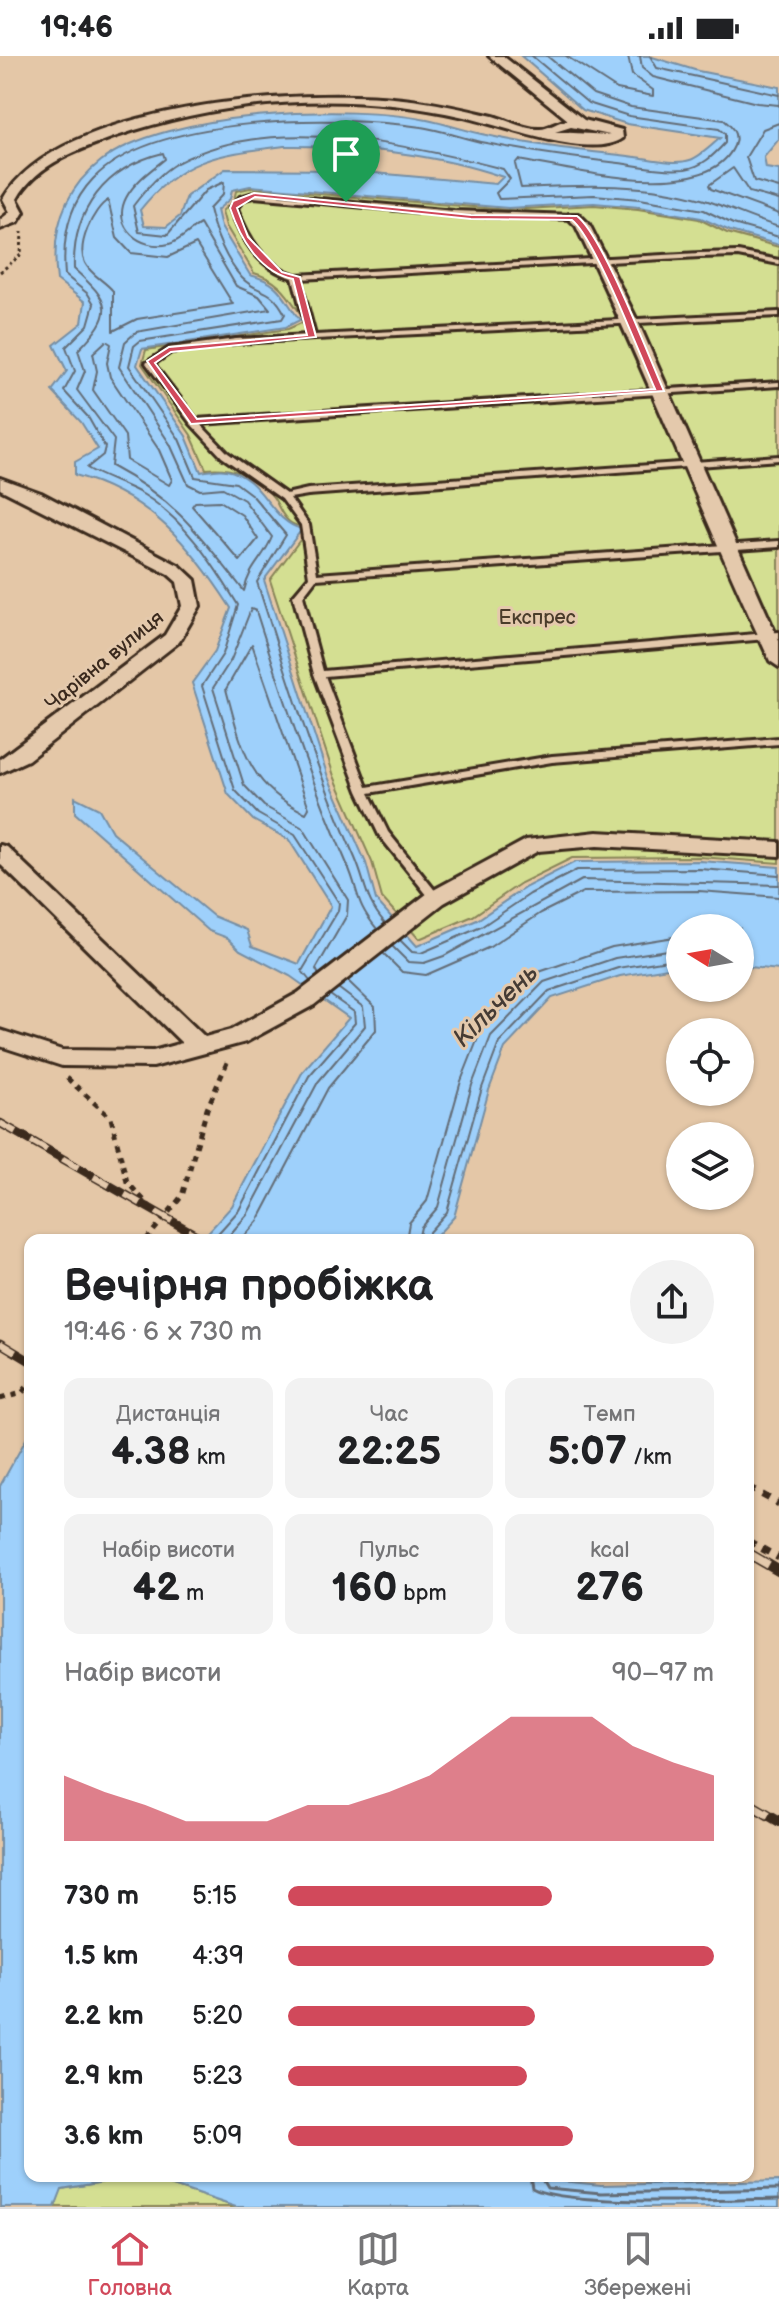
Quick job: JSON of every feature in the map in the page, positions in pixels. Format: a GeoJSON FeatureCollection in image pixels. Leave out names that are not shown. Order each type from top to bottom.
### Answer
{"type":"FeatureCollection","features":[{"type":"Feature","properties":{"kind":"street"},"geometry":{"type":"LineString","coordinates":[[6,222],[17,212],[10,199],[14,189],[45,160],[152,119],[229,103],[372,101],[451,110],[544,134],[601,141],[617,138],[617,133],[578,121],[495,56]]}},
{"type":"Feature","properties":{"kind":"street"},"geometry":{"type":"LineString","coordinates":[[544,134],[552,127],[578,121]]}},
{"type":"Feature","properties":{"kind":"street"},"geometry":{"type":"LineString","coordinates":[[574,217],[582,224],[631,324],[693,464],[726,548],[773,636],[779,661]]}},
{"type":"Feature","properties":{"kind":"street","name":"Чарівна вулиця"},"geometry":{"type":"LineString","coordinates":[[0,483],[35,497],[174,570],[186,580],[191,593],[185,620],[172,638],[21,756],[0,767]]}},
{"type":"Feature","properties":{"kind":"street"},"geometry":{"type":"LineString","coordinates":[[0,1038],[62,1058],[153,1059],[238,1036],[306,999],[428,904],[533,845],[597,839],[779,849]]}},
{"type":"Feature","properties":{"kind":"street"},"geometry":{"type":"LineString","coordinates":[[0,852],[202,1048]]}},
{"type":"Feature","properties":{"kind":"lane"},"geometry":{"type":"LineString","coordinates":[[574,217],[471,217],[254,195],[242,198],[233,208],[244,238],[279,274],[296,277],[738,254],[779,262]]}},
{"type":"Feature","properties":{"kind":"lane"},"geometry":{"type":"LineString","coordinates":[[296,277],[312,337]]}},
{"type":"Feature","properties":{"kind":"lane"},"geometry":{"type":"LineString","coordinates":[[428,904],[383,833],[363,791],[319,674],[298,596],[313,577],[305,525],[285,497],[225,455],[194,422],[150,363],[169,350],[312,337],[631,324],[779,314]]}},
{"type":"Feature","properties":{"kind":"lane"},"geometry":{"type":"LineString","coordinates":[[194,422],[779,384]]}},
{"type":"Feature","properties":{"kind":"lane"},"geometry":{"type":"LineString","coordinates":[[285,497],[308,492],[779,458]]}},
{"type":"Feature","properties":{"kind":"lane"},"geometry":{"type":"LineString","coordinates":[[313,577],[779,544]]}},
{"type":"Feature","properties":{"kind":"lane"},"geometry":{"type":"LineString","coordinates":[[319,674],[773,636]]}},
{"type":"Feature","properties":{"kind":"lane"},"geometry":{"type":"LineString","coordinates":[[363,791],[552,759],[779,741]]}},
{"type":"Feature","properties":{"kind":"path"},"geometry":{"type":"LineString","coordinates":[[0,272],[21,255],[24,236],[6,222]]}},
{"type":"Feature","properties":{"kind":"path"},"geometry":{"type":"LineString","coordinates":[[151,1234],[182,1196],[207,1109],[238,1036]]}},
{"type":"Feature","properties":{"kind":"path"},"geometry":{"type":"LineString","coordinates":[[51,1054],[70,1082],[111,1118],[127,1182],[153,1210],[194,1234]]}},
{"type":"Feature","properties":{"kind":"path"},"geometry":{"type":"LineString","coordinates":[[0,1399],[24,1390]]}},
{"type":"Feature","properties":{"kind":"path"},"geometry":{"type":"LineString","coordinates":[[754,1490],[779,1504]]}},
{"type":"Feature","properties":{"kind":"path"},"geometry":{"type":"LineString","coordinates":[[754,1544],[779,1558]]}},
{"type":"Feature","properties":{"kind":"green space","name":"Експрес"},"geometry":{"type":"Polygon","coordinates":[[[250,188],[508,210],[594,205],[638,209],[699,219],[727,233],[779,247],[779,863],[700,857],[572,858],[521,883],[473,916],[419,939],[382,898],[372,862],[334,776],[270,580],[309,528],[288,520],[266,489],[251,478],[225,469],[206,469],[191,435],[142,364],[146,350],[288,329],[306,321],[279,286],[254,273],[226,226],[222,211],[234,200],[236,191],[250,188]]]}},
{"type":"Feature","properties":{"kind":"green space"},"geometry":{"type":"Polygon","coordinates":[[[103,2182],[161,2182],[236,2207],[55,2207],[61,2189],[103,2182]]]}},
{"type":"Feature","properties":{"kind":"water","name":"Кільчень"},"geometry":{"type":"Polygon","coordinates":[[[521,56],[649,56],[698,71],[779,87],[779,139],[764,157],[766,168],[779,170],[779,245],[730,231],[701,218],[639,207],[594,203],[508,208],[250,186],[232,190],[230,199],[217,210],[221,227],[250,275],[275,287],[300,320],[286,327],[142,349],[137,365],[186,436],[201,472],[223,469],[239,474],[282,517],[302,529],[264,580],[328,777],[366,863],[376,900],[417,946],[477,920],[526,887],[575,862],[700,861],[779,867],[779,970],[754,967],[754,914],[666,914],[666,968],[620,976],[552,998],[505,1048],[489,1090],[454,1217],[438,1234],[206,1234],[232,1206],[303,1071],[349,1018],[290,976],[240,950],[228,938],[209,931],[75,813],[75,797],[99,809],[112,832],[213,916],[247,930],[252,946],[299,964],[331,906],[289,840],[253,820],[228,794],[192,683],[215,651],[231,608],[200,564],[166,526],[125,496],[75,475],[75,462],[98,449],[81,422],[52,391],[67,371],[54,345],[82,323],[85,302],[57,280],[58,230],[68,200],[101,161],[130,144],[168,131],[259,116],[306,113],[393,115],[523,142],[671,162],[694,158],[720,138],[627,124],[583,110],[521,56]],[[311,146],[241,152],[204,161],[187,169],[156,192],[140,210],[144,226],[166,227],[180,216],[187,196],[225,169],[342,170],[496,184],[503,177],[423,157],[367,149],[311,146]]]}},
{"type":"Feature","properties":{"kind":"water"},"geometry":{"type":"Polygon","coordinates":[[[24,1443],[24,2182],[103,2182],[62,2189],[55,2207],[0,2207],[0,1486],[24,1443]]]}},
{"type":"Feature","properties":{"kind":"water"},"geometry":{"type":"Polygon","coordinates":[[[779,2181],[779,2207],[236,2207],[161,2182],[570,2182],[601,2185],[779,2181]]]}},
{"type":"Feature","properties":{"kind":"railway"},"geometry":{"type":"LineString","coordinates":[[0,1123],[194,1234]]}},
{"type":"Feature","properties":{"kind":"railway"},"geometry":{"type":"LineString","coordinates":[[0,1343],[24,1357]]}},
{"type":"Feature","properties":{"kind":"railway"},"geometry":{"type":"LineString","coordinates":[[754,1556],[779,1571]]}},
{"type":"Feature","properties":{"kind":"railway"},"geometry":{"type":"LineString","coordinates":[[754,1806],[779,1821]]}},
{"type":"Feature","properties":{"kind":"route"},"geometry":{"type":"LineString","coordinates":[[254,195],[346,202],[471,217],[574,217],[582,224],[602,263],[660,391],[194,422],[150,363],[169,350],[236,341],[312,337],[296,277],[279,274],[244,238],[233,208],[236,203],[254,195]]}}]}
